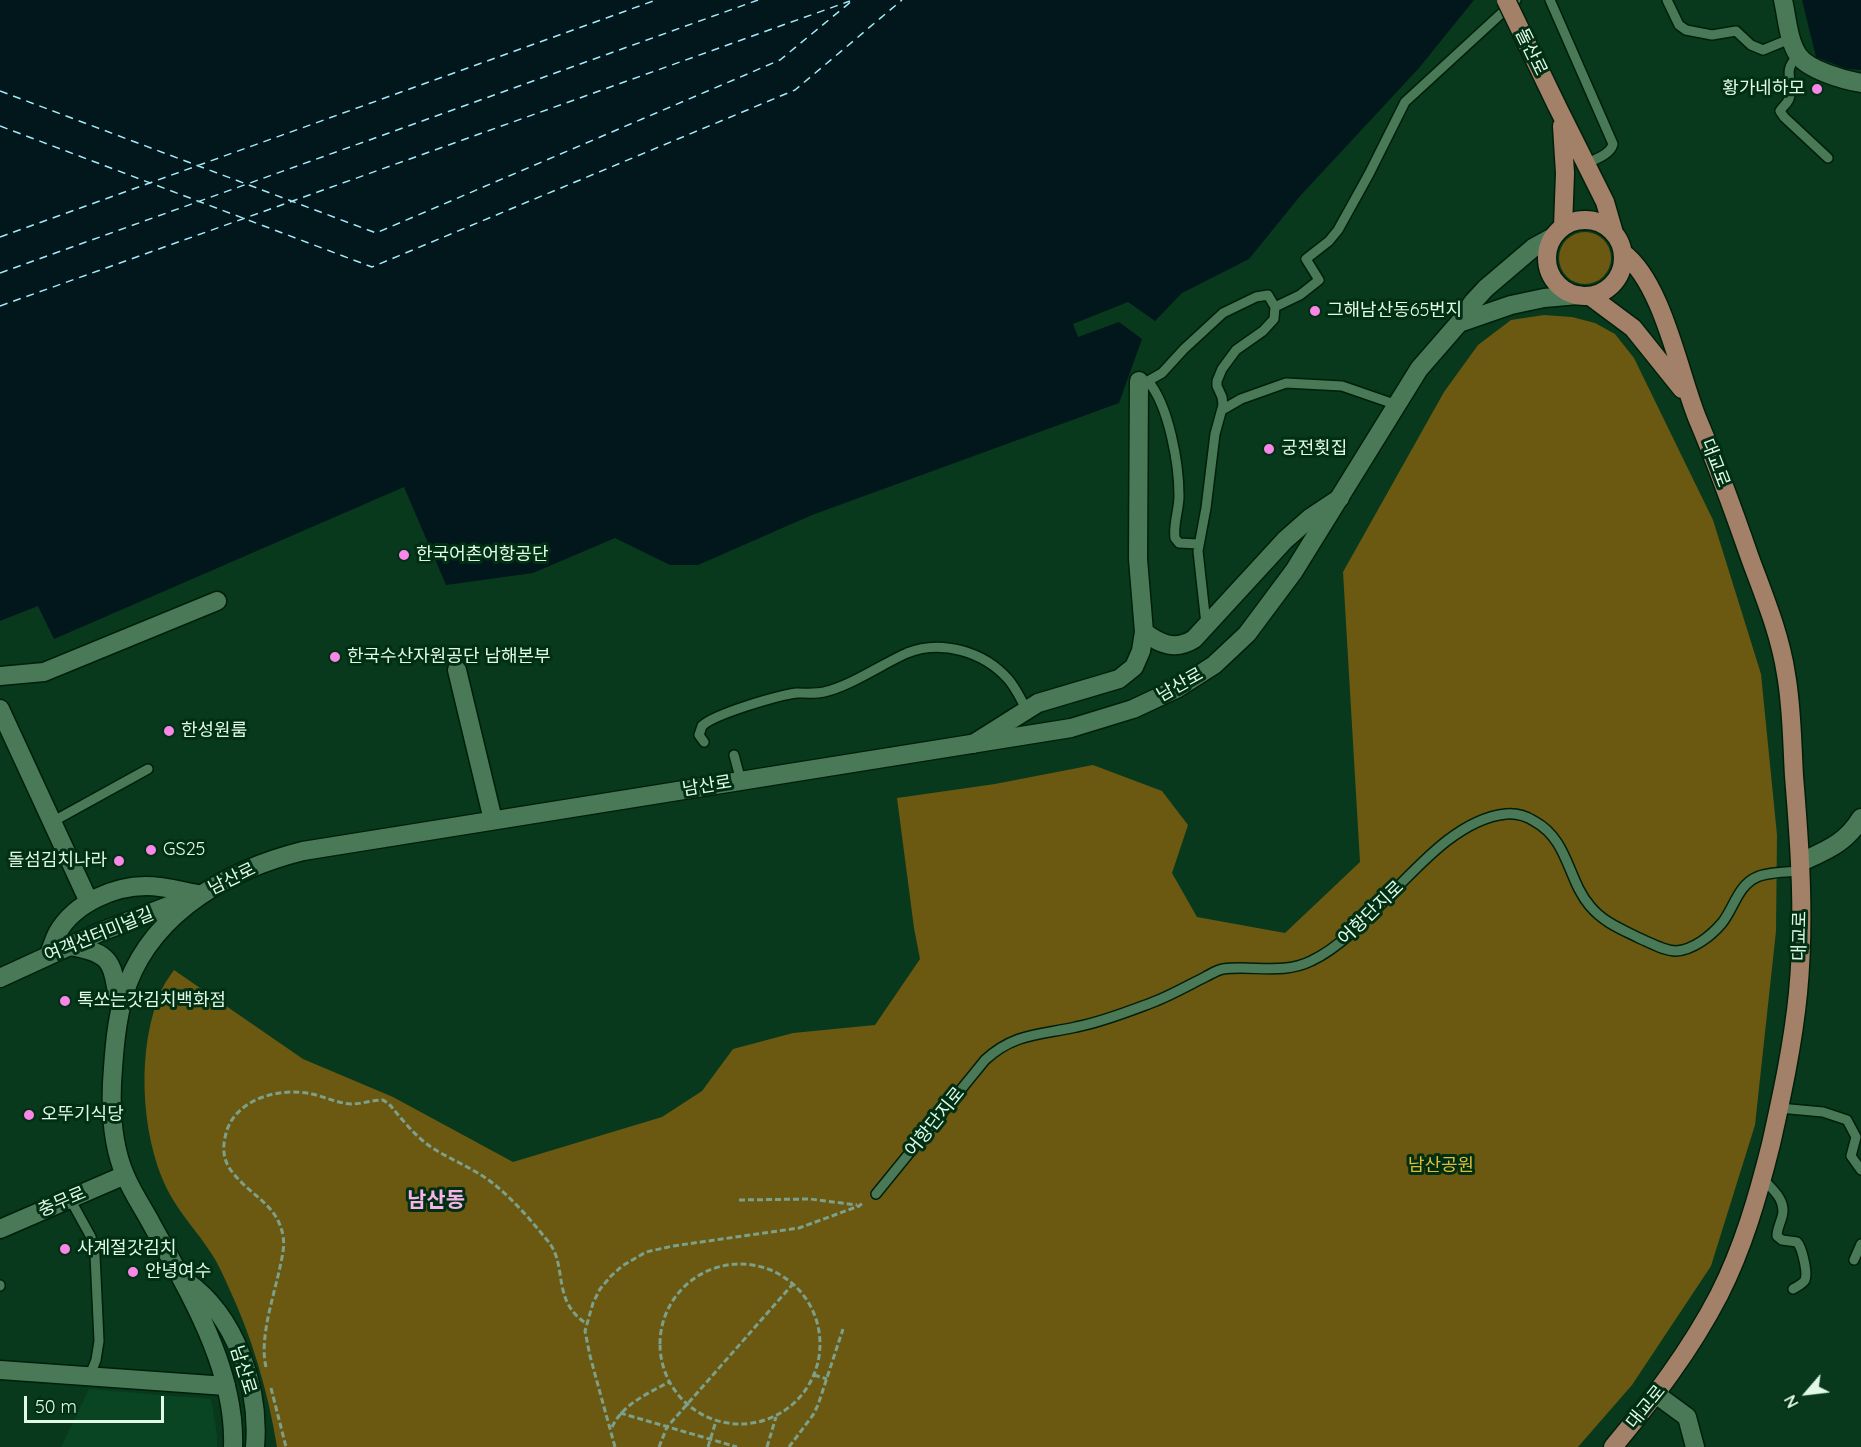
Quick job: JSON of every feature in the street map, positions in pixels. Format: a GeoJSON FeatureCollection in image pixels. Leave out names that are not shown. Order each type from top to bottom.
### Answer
{"type":"FeatureCollection","features":[{"type":"Feature","properties":{"kind":"main road","name":"돌산로"},"geometry":{"type":"LineString","coordinates":[[1506,0],[1558,108]]}},
{"type":"Feature","properties":{"kind":"main road","name":"대교로"},"geometry":{"type":"LineString","coordinates":[[1558,108],[1609,213],[1614,233],[1623,253],[1636,266],[1656,301],[1678,358],[1689,398],[1715,460],[1776,628],[1787,675],[1801,867],[1798,995],[1779,1108],[1762,1178],[1739,1249],[1720,1293],[1698,1333],[1657,1395],[1612,1447]]}},
{"type":"Feature","properties":{"kind":"main road","name":"대교로"},"geometry":{"type":"LineString","coordinates":[[1558,108],[1564,142],[1565,173],[1558,232],[1548,249],[1547,261],[1550,273],[1557,284],[1566,291],[1584,296],[1619,316],[1633,328],[1689,398]]}},
{"type":"Feature","properties":{"kind":"main road"},"geometry":{"type":"LineString","coordinates":[[1558,232],[1573,222],[1584,220],[1595,221],[1614,233]]}},
{"type":"Feature","properties":{"kind":"main road"},"geometry":{"type":"LineString","coordinates":[[1584,296],[1601,293],[1615,281],[1622,265],[1623,253]]}},
{"type":"Feature","properties":{"kind":"street"},"geometry":{"type":"LineString","coordinates":[[1783,0],[1798,56],[1821,71],[1861,83]]}},
{"type":"Feature","properties":{"kind":"street","name":"남산로"},"geometry":{"type":"LineString","coordinates":[[233,1447],[232,1414],[213,1346],[181,1277],[125,1175],[114,1133],[111,1090],[120,1012],[128,984],[142,954],[161,929],[200,894],[253,868],[288,855],[1071,728],[1102,720],[1156,699],[1196,678],[1229,652],[1259,620],[1341,497],[1419,369],[1486,288],[1533,248],[1558,232]]}},
{"type":"Feature","properties":{"kind":"street"},"geometry":{"type":"LineString","coordinates":[[1459,323],[1510,304],[1544,298],[1584,296]]}},
{"type":"Feature","properties":{"kind":"street"},"geometry":{"type":"LineString","coordinates":[[973,744],[1046,700],[1114,682],[1125,676],[1138,661],[1144,632],[1138,559],[1144,381]]}},
{"type":"Feature","properties":{"kind":"street"},"geometry":{"type":"LineString","coordinates":[[1144,632],[1159,642],[1175,647],[1188,643],[1206,627],[1279,546],[1310,518],[1341,497]]}},
{"type":"Feature","properties":{"kind":"street"},"geometry":{"type":"LineString","coordinates":[[0,676],[44,672],[217,601]]}},
{"type":"Feature","properties":{"kind":"street"},"geometry":{"type":"LineString","coordinates":[[457,670],[493,820]]}},
{"type":"Feature","properties":{"kind":"street","name":"여객선터미널길"},"geometry":{"type":"LineString","coordinates":[[0,709],[89,903]]}},
{"type":"Feature","properties":{"kind":"street","name":"어항단지로"},"geometry":{"type":"LineString","coordinates":[[1801,867],[1840,842],[1852,832],[1861,818]]}},
{"type":"Feature","properties":{"kind":"street"},"geometry":{"type":"LineString","coordinates":[[49,954],[57,934],[66,921],[89,903],[117,890],[136,886],[153,886],[200,894]]}},
{"type":"Feature","properties":{"kind":"street","name":"여객선터미널길"},"geometry":{"type":"LineString","coordinates":[[0,978],[49,954],[200,894]]}},
{"type":"Feature","properties":{"kind":"street"},"geometry":{"type":"LineString","coordinates":[[70,946],[95,951],[106,958],[113,972],[120,1012]]}},
{"type":"Feature","properties":{"kind":"street","name":"충무로"},"geometry":{"type":"LineString","coordinates":[[0,1229],[125,1175]]}},
{"type":"Feature","properties":{"kind":"street","name":"남산로"},"geometry":{"type":"LineString","coordinates":[[181,1277],[203,1296],[234,1339],[242,1359],[255,1410],[255,1447]]}},
{"type":"Feature","properties":{"kind":"street"},"geometry":{"type":"LineString","coordinates":[[0,1370],[226,1386]]}},
{"type":"Feature","properties":{"kind":"street"},"geometry":{"type":"LineString","coordinates":[[1657,1395],[1687,1417],[1695,1447]]}},
{"type":"Feature","properties":{"kind":"lane"},"geometry":{"type":"LineString","coordinates":[[1275,307],[1300,295],[1319,280],[1306,259],[1329,241],[1338,230],[1405,102],[1516,0]]}},
{"type":"Feature","properties":{"kind":"lane"},"geometry":{"type":"LineString","coordinates":[[1550,0],[1613,144],[1612,149],[1607,153],[1586,164]]}},
{"type":"Feature","properties":{"kind":"lane"},"geometry":{"type":"LineString","coordinates":[[1667,0],[1679,25],[1686,30],[1712,35],[1736,31],[1752,45],[1763,50],[1792,38]]}},
{"type":"Feature","properties":{"kind":"lane"},"geometry":{"type":"LineString","coordinates":[[1798,56],[1791,62],[1789,68],[1790,98],[1780,111],[1828,158]]}},
{"type":"Feature","properties":{"kind":"lane"},"geometry":{"type":"LineString","coordinates":[[1198,544],[1179,543],[1174,538],[1179,497],[1174,448],[1164,410],[1144,381],[1168,367],[1223,313],[1265,295],[1271,298],[1275,307],[1274,319],[1271,324],[1236,350],[1222,369],[1217,386],[1222,397],[1222,410],[1215,434],[1206,508],[1198,544],[1206,627]]}},
{"type":"Feature","properties":{"kind":"lane"},"geometry":{"type":"LineString","coordinates":[[1222,410],[1240,399],[1286,383],[1342,386],[1397,405]]}},
{"type":"Feature","properties":{"kind":"lane"},"geometry":{"type":"LineString","coordinates":[[704,742],[699,735],[700,730],[706,722],[715,717],[794,694],[828,691],[909,652],[928,648],[966,651],[990,663],[1013,685],[1027,710]]}},
{"type":"Feature","properties":{"kind":"lane"},"geometry":{"type":"LineString","coordinates":[[734,755],[741,781]]}},
{"type":"Feature","properties":{"kind":"lane"},"geometry":{"type":"LineString","coordinates":[[52,822],[148,769]]}},
{"type":"Feature","properties":{"kind":"lane","name":"어항단지로"},"geometry":{"type":"LineString","coordinates":[[876,1194],[985,1060],[1000,1048],[1029,1035],[1077,1027],[1116,1016],[1155,1002],[1221,969],[1287,968],[1310,962],[1347,938],[1435,851],[1464,830],[1493,817],[1519,815],[1529,818],[1548,830],[1563,850],[1583,896],[1597,914],[1614,926],[1667,950],[1686,949],[1712,933],[1723,923],[1744,886],[1758,876],[1801,867]]}},
{"type":"Feature","properties":{"kind":"lane"},"geometry":{"type":"LineString","coordinates":[[1779,1108],[1823,1112],[1846,1120],[1856,1137],[1851,1155],[1861,1170]]}},
{"type":"Feature","properties":{"kind":"lane"},"geometry":{"type":"LineString","coordinates":[[1762,1178],[1782,1203],[1782,1216],[1776,1236],[1782,1240],[1797,1242],[1801,1248],[1806,1278],[1803,1283],[1792,1289]]}},
{"type":"Feature","properties":{"kind":"lane"},"geometry":{"type":"LineString","coordinates":[[70,1199],[94,1247],[99,1341],[96,1360],[90,1375]]}},
{"type":"Feature","properties":{"kind":"lane"},"geometry":{"type":"LineString","coordinates":[[1854,1260],[1861,1244]]}},
{"type":"Feature","properties":{"kind":"path"},"geometry":{"type":"LineString","coordinates":[[267,1373],[264,1351],[283,1251],[282,1232],[273,1210],[232,1172],[226,1162],[224,1146],[225,1135],[234,1115],[256,1100],[285,1092],[314,1094],[335,1102],[352,1104],[383,1100],[432,1148],[488,1180],[505,1193],[555,1251],[568,1303],[577,1317],[587,1324]]}},
{"type":"Feature","properties":{"kind":"path"},"geometry":{"type":"LineString","coordinates":[[615,1447],[585,1331],[593,1303],[600,1289],[622,1266],[646,1252],[673,1246],[799,1228],[859,1206],[876,1194]]}},
{"type":"Feature","properties":{"kind":"path"},"geometry":{"type":"LineString","coordinates":[[739,1200],[810,1199],[859,1206]]}},
{"type":"Feature","properties":{"kind":"path"},"geometry":{"type":"LineString","coordinates":[[735,1263],[761,1266],[786,1277],[805,1296],[817,1320],[821,1344],[818,1368],[814,1375],[808,1389],[792,1407],[776,1416],[748,1425],[724,1424],[702,1416],[687,1404],[669,1382],[660,1357],[660,1330],[669,1305],[686,1283],[709,1269],[735,1263]]}},
{"type":"Feature","properties":{"kind":"path"},"geometry":{"type":"LineString","coordinates":[[659,1447],[667,1427],[793,1284]]}},
{"type":"Feature","properties":{"kind":"path"},"geometry":{"type":"LineString","coordinates":[[789,1447],[813,1415],[843,1329]]}},
{"type":"Feature","properties":{"kind":"path"},"geometry":{"type":"LineString","coordinates":[[814,1375],[827,1379]]}},
{"type":"Feature","properties":{"kind":"path"},"geometry":{"type":"LineString","coordinates":[[611,1429],[620,1413],[640,1398],[669,1382]]}},
{"type":"Feature","properties":{"kind":"path"},"geometry":{"type":"LineString","coordinates":[[270,1383],[286,1447]]}},
{"type":"Feature","properties":{"kind":"path"},"geometry":{"type":"LineString","coordinates":[[620,1413],[737,1447]]}},
{"type":"Feature","properties":{"kind":"path"},"geometry":{"type":"LineString","coordinates":[[767,1447],[776,1416]]}},
{"type":"Feature","properties":{"kind":"path"},"geometry":{"type":"LineString","coordinates":[[708,1447],[716,1421]]}},
{"type":"Feature","properties":{"kind":"shaded area"},"geometry":{"type":"Polygon","coordinates":[[[89,1389],[211,1399],[217,1447],[61,1447],[89,1389]]]}},
{"type":"Feature","properties":{"kind":"green space"},"geometry":{"type":"Polygon","coordinates":[[[1580,232],[1590,232],[1604,239],[1611,258],[1604,277],[1590,284],[1580,284],[1570,280],[1563,273],[1559,263],[1559,253],[1563,243],[1570,236],[1580,232]]]}},
{"type":"Feature","properties":{"kind":"green space","name":"남산공원"},"geometry":{"type":"Polygon","coordinates":[[[1544,315],[1572,317],[1595,323],[1615,334],[1634,358],[1713,520],[1761,674],[1777,835],[1776,931],[1755,1125],[1711,1266],[1632,1385],[1578,1447],[277,1447],[258,1365],[237,1305],[214,1257],[167,1189],[151,1143],[145,1090],[148,1037],[162,989],[174,970],[303,1059],[393,1097],[513,1162],[662,1117],[702,1091],[733,1049],[793,1033],[875,1025],[920,959],[897,798],[995,784],[1093,765],[1162,791],[1188,825],[1172,873],[1197,917],[1285,933],[1360,862],[1343,572],[1444,392],[1478,345],[1511,320],[1544,315]]]}},
{"type":"Feature","properties":{"kind":"water"},"geometry":{"type":"Polygon","coordinates":[[[0,0],[1474,0],[1419,68],[1301,195],[1249,259],[1182,293],[1155,321],[1128,302],[1073,324],[1078,337],[1119,322],[1142,339],[1119,403],[812,515],[698,565],[670,565],[615,538],[533,573],[446,585],[404,487],[54,639],[38,606],[0,621],[0,0]]]}},
{"type":"Feature","properties":{"kind":"water"},"geometry":{"type":"Polygon","coordinates":[[[1802,0],[1861,0],[1861,70],[1847,69],[1816,57],[1802,0]]]}},
{"type":"Feature","properties":{"kind":"ferry route"},"geometry":{"type":"LineString","coordinates":[[0,237],[656,0]]}},
{"type":"Feature","properties":{"kind":"ferry route"},"geometry":{"type":"LineString","coordinates":[[0,273],[758,0]]}},
{"type":"Feature","properties":{"kind":"ferry route"},"geometry":{"type":"LineString","coordinates":[[0,91],[376,233],[780,60],[853,0]]}},
{"type":"Feature","properties":{"kind":"ferry route"},"geometry":{"type":"LineString","coordinates":[[0,126],[372,267],[795,90],[902,0]]}},
{"type":"Feature","properties":{"kind":"ferry route"},"geometry":{"type":"LineString","coordinates":[[0,306],[850,1]]}},
{"type":"Feature","properties":{"kind":"place","name":"황가네하모"},"geometry":{"type":"Point","coordinates":[1817,89]}},
{"type":"Feature","properties":{"kind":"place","name":"그해남산동65번지"},"geometry":{"type":"Point","coordinates":[1315,311]}},
{"type":"Feature","properties":{"kind":"place","name":"궁전횟집"},"geometry":{"type":"Point","coordinates":[1269,449]}},
{"type":"Feature","properties":{"kind":"place","name":"한국어촌어항공단"},"geometry":{"type":"Point","coordinates":[404,555]}},
{"type":"Feature","properties":{"kind":"place","name":"한국수산자원공단 남해본부"},"geometry":{"type":"Point","coordinates":[335,657]}},
{"type":"Feature","properties":{"kind":"place","name":"한성원룸"},"geometry":{"type":"Point","coordinates":[169,731]}},
{"type":"Feature","properties":{"kind":"place","name":"GS25"},"geometry":{"type":"Point","coordinates":[151,850]}},
{"type":"Feature","properties":{"kind":"place","name":"돌섬김치나라"},"geometry":{"type":"Point","coordinates":[119,861]}},
{"type":"Feature","properties":{"kind":"place","name":"톡쏘는갓김치백화점"},"geometry":{"type":"Point","coordinates":[65,1001]}},
{"type":"Feature","properties":{"kind":"place","name":"오뚜기식당"},"geometry":{"type":"Point","coordinates":[29,1115]}},
{"type":"Feature","properties":{"kind":"place","name":"사계절갓김치"},"geometry":{"type":"Point","coordinates":[65,1249]}},
{"type":"Feature","properties":{"kind":"place","name":"안녕여수"},"geometry":{"type":"Point","coordinates":[133,1272]}},
{"type":"Feature","properties":{"kind":"district","name":"남산동"},"geometry":{"type":"Point","coordinates":[436,1201]}}]}
